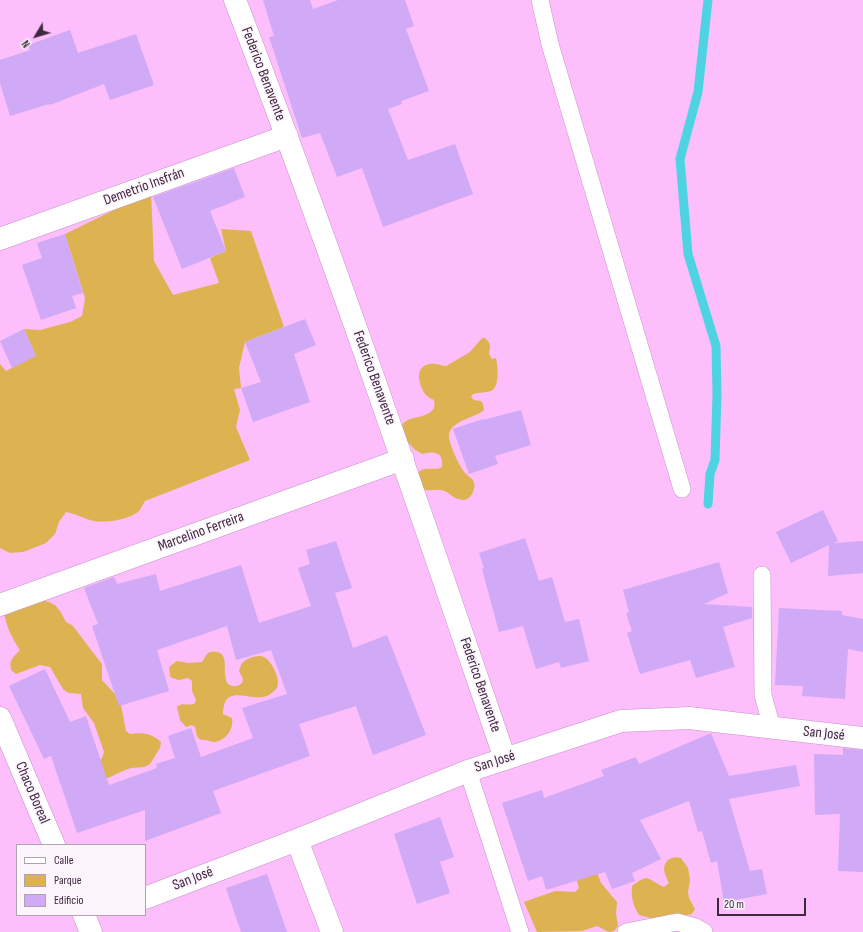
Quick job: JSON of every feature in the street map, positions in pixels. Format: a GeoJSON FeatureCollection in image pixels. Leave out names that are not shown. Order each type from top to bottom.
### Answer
{"type":"FeatureCollection","features":[{"type":"Feature","properties":{"kind":"street","name":"Federico Benavente"},"geometry":{"type":"LineString","coordinates":[[235,0],[287,136],[403,459],[505,759]]}},
{"type":"Feature","properties":{"kind":"street","name":"Demetrio Insfrán"},"geometry":{"type":"LineString","coordinates":[[0,239],[287,136]]}},
{"type":"Feature","properties":{"kind":"street","name":"Marcelino Ferreira"},"geometry":{"type":"LineString","coordinates":[[0,605],[403,459]]}},
{"type":"Feature","properties":{"kind":"street","name":"San José"},"geometry":{"type":"LineString","coordinates":[[146,898],[297,840],[468,771],[621,721],[689,718],[863,738]]}},
{"type":"Feature","properties":{"kind":"street","name":"Chaco Boreal"},"geometry":{"type":"LineString","coordinates":[[0,719],[54,844]]}},
{"type":"Feature","properties":{"kind":"street"},"geometry":{"type":"LineString","coordinates":[[297,840],[332,932]]}},
{"type":"Feature","properties":{"kind":"lane"},"geometry":{"type":"LineString","coordinates":[[540,0],[552,52],[682,489]]}},
{"type":"Feature","properties":{"kind":"lane"},"geometry":{"type":"LineString","coordinates":[[762,575],[763,695],[772,728]]}},
{"type":"Feature","properties":{"kind":"lane"},"geometry":{"type":"LineString","coordinates":[[468,771],[520,932]]}},
{"type":"Feature","properties":{"kind":"lane"},"geometry":{"type":"LineString","coordinates":[[626,932],[677,922],[695,927],[704,932]]}},
{"type":"Feature","properties":{"kind":"green space"},"geometry":{"type":"Polygon","coordinates":[[[151,192],[154,261],[173,295],[219,283],[210,258],[226,251],[221,229],[251,231],[284,327],[245,342],[239,368],[241,388],[234,389],[240,410],[236,427],[250,460],[145,501],[138,512],[122,519],[102,522],[90,520],[66,512],[59,522],[55,534],[46,543],[23,552],[10,553],[0,548],[0,364],[6,371],[29,359],[35,354],[24,329],[40,330],[70,322],[82,316],[85,298],[65,234],[151,192]]]}},
{"type":"Feature","properties":{"kind":"green space"},"geometry":{"type":"Polygon","coordinates":[[[482,338],[485,338],[490,344],[489,354],[492,359],[496,358],[498,371],[496,386],[491,391],[473,394],[471,397],[474,400],[481,401],[484,410],[461,421],[453,427],[449,435],[451,446],[460,465],[465,473],[474,482],[474,488],[471,496],[466,500],[463,500],[444,491],[423,489],[417,475],[425,469],[442,467],[441,458],[437,453],[422,454],[414,449],[406,440],[402,425],[410,419],[428,414],[432,411],[434,406],[434,400],[426,395],[421,386],[419,376],[422,368],[425,365],[430,364],[446,366],[470,352],[482,338]]]}},
{"type":"Feature","properties":{"kind":"green space"},"geometry":{"type":"Polygon","coordinates":[[[37,599],[55,605],[66,622],[72,625],[102,664],[102,680],[115,694],[121,705],[126,731],[130,734],[143,733],[150,735],[161,742],[160,748],[150,764],[144,767],[125,770],[108,778],[101,778],[93,767],[102,758],[104,752],[94,723],[83,708],[81,694],[68,693],[63,689],[50,667],[40,665],[16,674],[11,670],[12,659],[20,650],[9,631],[3,609],[37,599]]]}},
{"type":"Feature","properties":{"kind":"green space"},"geometry":{"type":"Polygon","coordinates":[[[210,652],[217,652],[224,657],[226,679],[230,685],[237,686],[242,683],[243,679],[239,671],[241,665],[248,659],[258,656],[264,657],[270,662],[278,680],[277,688],[267,696],[252,697],[238,695],[232,696],[228,699],[224,704],[223,714],[232,718],[232,726],[223,739],[215,742],[200,739],[197,735],[195,727],[192,725],[186,727],[180,720],[177,707],[182,704],[193,704],[196,700],[192,691],[192,681],[188,678],[179,680],[172,678],[170,676],[169,667],[177,661],[189,663],[202,662],[210,652]]]}},
{"type":"Feature","properties":{"kind":"green space"},"geometry":{"type":"Polygon","coordinates":[[[676,857],[681,858],[688,868],[690,880],[688,892],[689,898],[695,909],[692,914],[656,922],[651,918],[639,915],[633,901],[632,886],[646,878],[664,887],[669,883],[664,871],[665,864],[667,861],[676,857]]]}},
{"type":"Feature","properties":{"kind":"green space"},"geometry":{"type":"Polygon","coordinates":[[[592,858],[601,883],[617,902],[616,914],[618,926],[614,931],[609,932],[597,926],[582,931],[537,932],[524,902],[555,891],[575,892],[579,888],[574,870],[592,858]]]}},
{"type":"Feature","properties":{"kind":"building"},"geometry":{"type":"Polygon","coordinates":[[[263,0],[310,0],[313,9],[338,0],[405,0],[414,26],[406,29],[429,91],[401,101],[402,104],[388,109],[408,160],[455,144],[473,194],[383,227],[362,168],[337,177],[320,133],[302,138],[269,37],[274,36],[263,0]]]}},
{"type":"Feature","properties":{"kind":"building"},"geometry":{"type":"Polygon","coordinates":[[[70,30],[78,53],[136,34],[154,85],[110,100],[104,84],[50,105],[49,104],[10,116],[0,83],[0,60],[30,50],[28,45],[70,30]]]}},
{"type":"Feature","properties":{"kind":"building"},"geometry":{"type":"Polygon","coordinates":[[[234,168],[245,197],[210,211],[226,251],[182,269],[153,197],[234,168]]]}},
{"type":"Feature","properties":{"kind":"building"},"geometry":{"type":"Polygon","coordinates":[[[65,234],[83,293],[72,296],[76,308],[41,320],[22,265],[42,258],[37,243],[65,234]]]}},
{"type":"Feature","properties":{"kind":"building"},"geometry":{"type":"Polygon","coordinates":[[[305,319],[316,345],[294,354],[310,402],[253,422],[241,388],[261,382],[245,342],[305,319]]]}},
{"type":"Feature","properties":{"kind":"building"},"geometry":{"type":"Polygon","coordinates":[[[24,329],[36,356],[12,368],[0,341],[24,329]]]}},
{"type":"Feature","properties":{"kind":"building"},"geometry":{"type":"Polygon","coordinates":[[[521,410],[531,445],[495,456],[498,464],[469,474],[453,429],[483,419],[521,410]]]}},
{"type":"Feature","properties":{"kind":"building"},"geometry":{"type":"Polygon","coordinates":[[[823,510],[838,541],[833,543],[863,541],[863,573],[828,576],[829,545],[791,563],[776,532],[823,510]]]}},
{"type":"Feature","properties":{"kind":"building"},"geometry":{"type":"Polygon","coordinates":[[[525,538],[539,581],[552,577],[565,622],[579,619],[589,661],[561,668],[559,662],[536,669],[523,626],[499,632],[479,553],[525,538]]]}},
{"type":"Feature","properties":{"kind":"building"},"geometry":{"type":"Polygon","coordinates":[[[336,541],[352,588],[335,593],[353,648],[387,635],[426,735],[373,755],[356,706],[299,724],[310,756],[213,791],[221,813],[145,841],[145,810],[77,833],[51,756],[44,759],[9,686],[45,669],[70,722],[86,716],[109,785],[157,768],[156,764],[175,758],[168,736],[191,728],[201,757],[253,738],[242,708],[287,694],[271,650],[236,660],[227,626],[157,650],[169,691],[119,706],[92,626],[98,624],[84,588],[114,577],[117,584],[156,574],[160,591],[241,565],[259,623],[311,606],[298,568],[310,564],[306,550],[336,541]]]}},
{"type":"Feature","properties":{"kind":"building"},"geometry":{"type":"Polygon","coordinates":[[[719,562],[728,593],[704,604],[752,607],[752,618],[723,627],[735,667],[696,678],[690,660],[640,674],[627,633],[632,631],[626,613],[629,612],[623,590],[719,562]]]}},
{"type":"Feature","properties":{"kind":"building"},"geometry":{"type":"Polygon","coordinates":[[[779,608],[842,611],[842,615],[863,619],[863,652],[848,649],[845,699],[802,696],[803,686],[775,685],[779,608]]]}},
{"type":"Feature","properties":{"kind":"building"},"geometry":{"type":"Polygon","coordinates":[[[711,733],[729,776],[796,765],[800,786],[729,799],[750,871],[762,869],[767,894],[724,902],[717,861],[711,863],[702,831],[698,832],[689,801],[640,820],[661,859],[632,873],[635,881],[612,889],[605,872],[546,890],[542,876],[528,881],[502,803],[542,790],[544,798],[604,776],[601,770],[636,757],[639,764],[711,733]]]}},
{"type":"Feature","properties":{"kind":"building"},"geometry":{"type":"Polygon","coordinates":[[[843,748],[863,750],[863,872],[838,871],[840,814],[815,815],[814,754],[843,755],[843,748]]]}},
{"type":"Feature","properties":{"kind":"building"},"geometry":{"type":"Polygon","coordinates":[[[440,817],[454,857],[440,862],[450,893],[417,904],[394,834],[440,817]]]}},
{"type":"Feature","properties":{"kind":"building"},"geometry":{"type":"Polygon","coordinates":[[[267,874],[287,932],[241,932],[226,888],[267,874]]]}},
{"type":"Feature","properties":{"kind":"waterway"},"geometry":{"type":"LineString","coordinates":[[708,0],[698,92],[680,159],[688,254],[716,346],[717,394],[715,460],[710,474],[708,504]]}}]}
